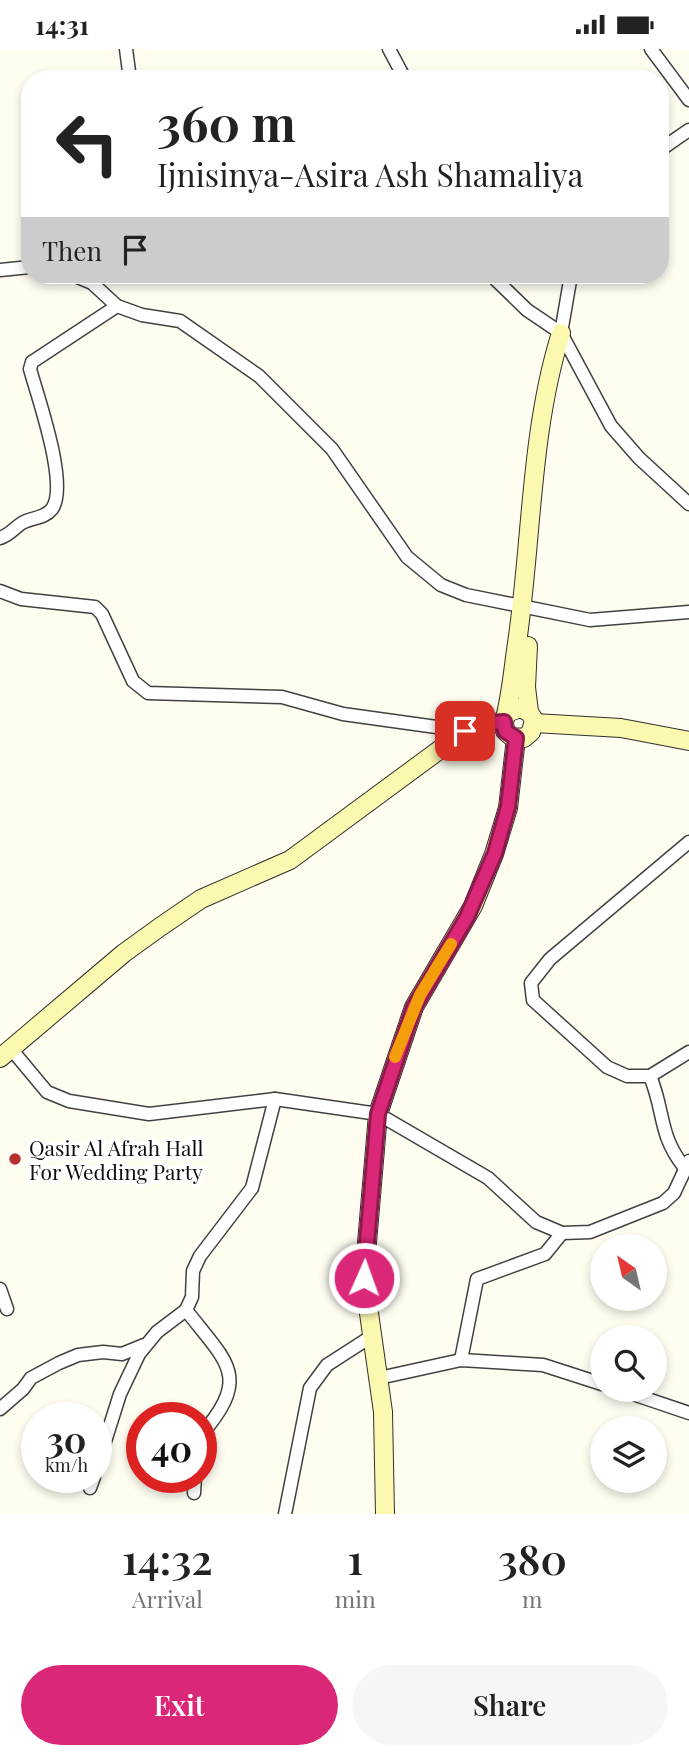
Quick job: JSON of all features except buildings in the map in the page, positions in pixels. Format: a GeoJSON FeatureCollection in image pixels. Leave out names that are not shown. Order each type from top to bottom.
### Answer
{"type":"FeatureCollection","features":[{"type":"Feature","properties":{"kind":"street"},"geometry":{"type":"LineString","coordinates":[[126,49],[129,70]]}},
{"type":"Feature","properties":{"kind":"street"},"geometry":{"type":"LineString","coordinates":[[389,49],[400,70]]}},
{"type":"Feature","properties":{"kind":"street"},"geometry":{"type":"LineString","coordinates":[[651,49],[667,70]]}},
{"type":"Feature","properties":{"kind":"street"},"geometry":{"type":"LineString","coordinates":[[669,73],[689,100]]}},
{"type":"Feature","properties":{"kind":"street"},"geometry":{"type":"LineString","coordinates":[[669,144],[689,130]]}},
{"type":"Feature","properties":{"kind":"street"},"geometry":{"type":"LineString","coordinates":[[0,270],[21,268]]}},
{"type":"Feature","properties":{"kind":"street"},"geometry":{"type":"LineString","coordinates":[[93,284],[117,306],[142,315],[165,316],[180,321],[265,382],[293,413],[317,432],[332,449],[372,502],[402,550],[426,575],[466,595],[528,605],[590,620],[689,612]]}},
{"type":"Feature","properties":{"kind":"street"},"geometry":{"type":"LineString","coordinates":[[499,284],[516,302],[561,333],[611,426],[639,459],[689,504]]}},
{"type":"Feature","properties":{"kind":"street"},"geometry":{"type":"LineString","coordinates":[[528,605],[526,662],[532,717],[528,735],[516,738],[505,731],[505,718],[528,605],[550,431],[562,361],[561,333],[569,284]]}},
{"type":"Feature","properties":{"kind":"street"},"geometry":{"type":"LineString","coordinates":[[0,538],[9,535],[22,523],[48,513],[56,501],[55,465],[30,369],[32,362],[117,306]]}},
{"type":"Feature","properties":{"kind":"street"},"geometry":{"type":"LineString","coordinates":[[0,591],[21,599],[95,607],[102,614],[133,681],[148,693],[282,697],[343,714],[465,731]]}},
{"type":"Feature","properties":{"kind":"street"},"geometry":{"type":"LineString","coordinates":[[650,1076],[658,1095],[668,1147],[687,1164],[674,1193],[663,1203],[590,1232],[562,1233],[536,1222],[488,1178],[378,1114],[275,1099],[149,1114],[60,1099],[42,1087],[6,1054],[124,953],[201,898],[290,860],[465,731],[480,724],[505,718],[520,708],[532,717],[621,728],[689,741]]}},
{"type":"Feature","properties":{"kind":"street"},"geometry":{"type":"LineString","coordinates":[[386,1514],[386,1459],[379,1378],[365,1294],[365,1261],[378,1114],[414,1007],[467,917],[495,853],[508,807],[516,738]]}},
{"type":"Feature","properties":{"kind":"street"},"geometry":{"type":"LineString","coordinates":[[689,842],[550,959],[531,983],[533,1000],[607,1067],[627,1076],[650,1076],[689,1052]]}},
{"type":"Feature","properties":{"kind":"street"},"geometry":{"type":"LineString","coordinates":[[112,1419],[120,1394],[139,1354],[164,1326],[186,1310],[191,1297],[193,1271],[200,1255],[252,1188],[275,1099]]}},
{"type":"Feature","properties":{"kind":"street"},"geometry":{"type":"LineString","coordinates":[[461,1360],[477,1279],[545,1254],[562,1233]]}},
{"type":"Feature","properties":{"kind":"street"},"geometry":{"type":"LineString","coordinates":[[0,1289],[7,1309]]}},
{"type":"Feature","properties":{"kind":"street"},"geometry":{"type":"LineString","coordinates":[[186,1310],[222,1357],[230,1375],[224,1409],[217,1417]]}},
{"type":"Feature","properties":{"kind":"street"},"geometry":{"type":"LineString","coordinates":[[285,1514],[310,1388],[327,1365],[372,1336]]}},
{"type":"Feature","properties":{"kind":"street"},"geometry":{"type":"LineString","coordinates":[[0,1409],[23,1389],[31,1378],[59,1363],[78,1355],[103,1352],[122,1355],[148,1343]]}},
{"type":"Feature","properties":{"kind":"street"},"geometry":{"type":"LineString","coordinates":[[379,1378],[461,1360],[543,1365],[590,1380]]}},
{"type":"Feature","properties":{"kind":"street"},"geometry":{"type":"LineString","coordinates":[[656,1402],[689,1413]]}},
{"type":"Feature","properties":{"kind":"slow traffic"},"geometry":{"type":"LineString","coordinates":[[395,1057],[420,995],[451,944]]}},
{"type":"Feature","properties":{"kind":"place","name":"Qasir Al Afrah Hall For Wedding Party"},"geometry":{"type":"Point","coordinates":[15,1159]}},
{"type":"Feature","properties":{"kind":"route"},"geometry":{"type":"LineString","coordinates":[[364,1278],[378,1114],[395,1058],[426,983],[461,928],[478,895],[495,853],[508,807],[516,738],[505,731],[504,722],[480,724],[465,731]]}}]}
